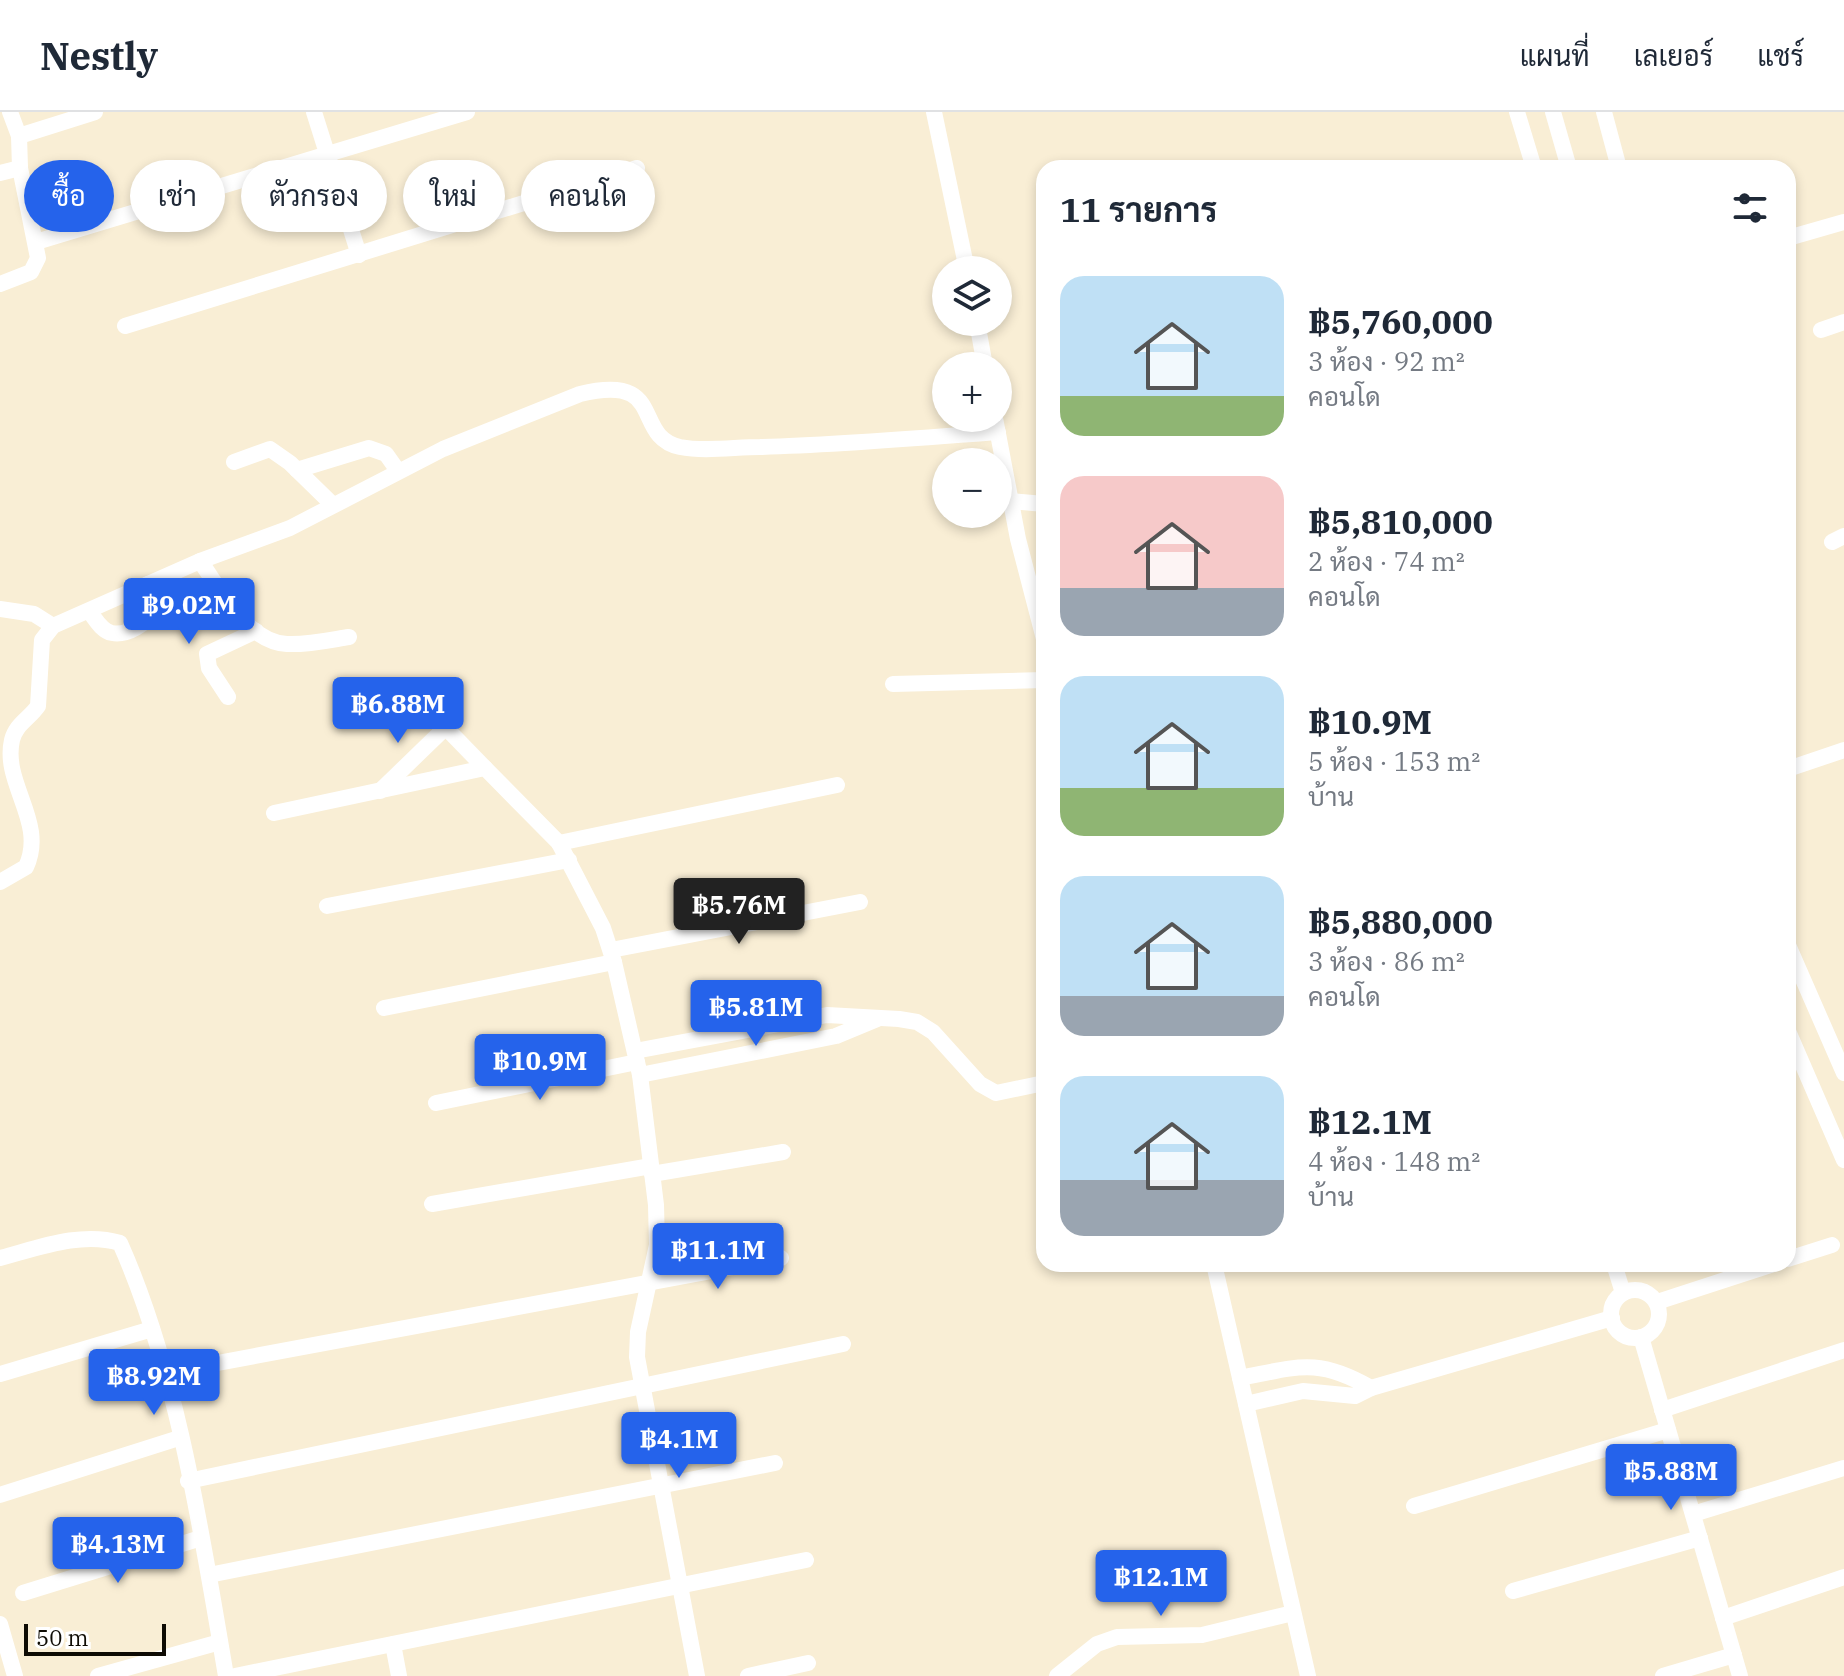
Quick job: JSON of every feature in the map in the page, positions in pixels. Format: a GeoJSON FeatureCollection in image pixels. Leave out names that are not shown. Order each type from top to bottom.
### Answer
{"type":"FeatureCollection","features":[{"type":"Feature","properties":{"kind":"street"},"geometry":{"type":"LineString","coordinates":[[0,284],[36,266],[36,242],[20,168],[19,136],[10,112]]}},
{"type":"Feature","properties":{"kind":"street"},"geometry":{"type":"LineString","coordinates":[[19,136],[95,112]]}},
{"type":"Feature","properties":{"kind":"street"},"geometry":{"type":"LineString","coordinates":[[314,112],[359,255]]}},
{"type":"Feature","properties":{"kind":"street"},"geometry":{"type":"LineString","coordinates":[[36,242],[467,112]]}},
{"type":"Feature","properties":{"kind":"street"},"geometry":{"type":"LineString","coordinates":[[934,112],[964,256]]}},
{"type":"Feature","properties":{"kind":"street"},"geometry":{"type":"LineString","coordinates":[[1517,112],[1532,160]]}},
{"type":"Feature","properties":{"kind":"street"},"geometry":{"type":"LineString","coordinates":[[1553,112],[1567,160]]}},
{"type":"Feature","properties":{"kind":"street"},"geometry":{"type":"LineString","coordinates":[[1604,112],[1617,160]]}},
{"type":"Feature","properties":{"kind":"street"},"geometry":{"type":"LineString","coordinates":[[0,173],[20,168]]}},
{"type":"Feature","properties":{"kind":"street"},"geometry":{"type":"LineString","coordinates":[[125,326],[521,204]]}},
{"type":"Feature","properties":{"kind":"street"},"geometry":{"type":"LineString","coordinates":[[1796,236],[1844,222]]}},
{"type":"Feature","properties":{"kind":"street"},"geometry":{"type":"LineString","coordinates":[[1821,330],[1844,322]]}},
{"type":"Feature","properties":{"kind":"street"},"geometry":{"type":"LineString","coordinates":[[0,882],[26,867],[33,847],[11,750],[19,724],[38,706],[42,640],[53,626],[200,561],[290,528],[398,471],[512,421],[604,388],[622,389],[636,395],[660,436],[667,442],[691,448],[809,446],[934,432]]}},
{"type":"Feature","properties":{"kind":"street"},"geometry":{"type":"LineString","coordinates":[[297,470],[369,448],[386,454],[398,471]]}},
{"type":"Feature","properties":{"kind":"street"},"geometry":{"type":"LineString","coordinates":[[234,462],[270,449],[333,505]]}},
{"type":"Feature","properties":{"kind":"street"},"geometry":{"type":"LineString","coordinates":[[1012,501],[1036,503]]}},
{"type":"Feature","properties":{"kind":"street"},"geometry":{"type":"LineString","coordinates":[[1012,505],[1036,606]]}},
{"type":"Feature","properties":{"kind":"street"},"geometry":{"type":"LineString","coordinates":[[200,561],[256,631],[273,642],[288,644],[349,637]]}},
{"type":"Feature","properties":{"kind":"street"},"geometry":{"type":"LineString","coordinates":[[89,611],[103,628],[112,633],[126,632],[150,619],[155,610],[148,584]]}},
{"type":"Feature","properties":{"kind":"street"},"geometry":{"type":"LineString","coordinates":[[0,609],[34,614],[53,626]]}},
{"type":"Feature","properties":{"kind":"street"},"geometry":{"type":"LineString","coordinates":[[228,697],[209,668],[207,654],[256,631]]}},
{"type":"Feature","properties":{"kind":"street"},"geometry":{"type":"LineString","coordinates":[[893,684],[1036,680]]}},
{"type":"Feature","properties":{"kind":"street"},"geometry":{"type":"LineString","coordinates":[[415,696],[559,843],[612,956],[637,1063],[652,1170],[657,1245],[647,1284],[637,1357],[697,1676]]}},
{"type":"Feature","properties":{"kind":"street"},"geometry":{"type":"LineString","coordinates":[[0,728],[19,724]]}},
{"type":"Feature","properties":{"kind":"street"},"geometry":{"type":"LineString","coordinates":[[380,791],[444,729]]}},
{"type":"Feature","properties":{"kind":"street"},"geometry":{"type":"LineString","coordinates":[[1796,766],[1844,750]]}},
{"type":"Feature","properties":{"kind":"street"},"geometry":{"type":"LineString","coordinates":[[274,813],[485,768]]}},
{"type":"Feature","properties":{"kind":"street"},"geometry":{"type":"LineString","coordinates":[[559,843],[837,785]]}},
{"type":"Feature","properties":{"kind":"street"},"geometry":{"type":"LineString","coordinates":[[327,906],[569,860]]}},
{"type":"Feature","properties":{"kind":"street"},"geometry":{"type":"LineString","coordinates":[[384,1008],[860,902]]}},
{"type":"Feature","properties":{"kind":"street"},"geometry":{"type":"LineString","coordinates":[[1796,963],[1844,1073]]}},
{"type":"Feature","properties":{"kind":"street"},"geometry":{"type":"LineString","coordinates":[[436,1103],[637,1063],[771,1025],[827,1015],[917,1022],[933,1032],[980,1084],[996,1093],[1036,1085]]}},
{"type":"Feature","properties":{"kind":"street"},"geometry":{"type":"LineString","coordinates":[[637,1063],[776,1049],[836,1036],[877,1019]]}},
{"type":"Feature","properties":{"kind":"street"},"geometry":{"type":"LineString","coordinates":[[771,1025],[776,1049]]}},
{"type":"Feature","properties":{"kind":"street"},"geometry":{"type":"LineString","coordinates":[[1796,1047],[1837,1126],[1844,1159]]}},
{"type":"Feature","properties":{"kind":"street"},"geometry":{"type":"LineString","coordinates":[[432,1204],[783,1152]]}},
{"type":"Feature","properties":{"kind":"street"},"geometry":{"type":"LineString","coordinates":[[0,1258],[71,1240],[103,1238],[120,1243],[152,1329],[164,1373],[209,1575],[226,1676]]}},
{"type":"Feature","properties":{"kind":"street"},"geometry":{"type":"LineString","coordinates":[[1796,1256],[1832,1245]]}},
{"type":"Feature","properties":{"kind":"street"},"geometry":{"type":"LineString","coordinates":[[164,1373],[781,1258]]}},
{"type":"Feature","properties":{"kind":"street"},"geometry":{"type":"LineString","coordinates":[[1216,1272],[1308,1676]]}},
{"type":"Feature","properties":{"kind":"street"},"geometry":{"type":"LineString","coordinates":[[1616,1272],[1623,1293]]}},
{"type":"Feature","properties":{"kind":"street"},"geometry":{"type":"LineString","coordinates":[[1657,1302],[1749,1272]]}},
{"type":"Feature","properties":{"kind":"street"},"geometry":{"type":"LineString","coordinates":[[1645,1292],[1657,1302],[1657,1325],[1641,1337],[1622,1334],[1612,1318],[1613,1305],[1623,1293],[1645,1292]]}},
{"type":"Feature","properties":{"kind":"street"},"geometry":{"type":"LineString","coordinates":[[1246,1404],[1303,1391],[1355,1396],[1371,1388],[1612,1318]]}},
{"type":"Feature","properties":{"kind":"street"},"geometry":{"type":"LineString","coordinates":[[0,1374],[152,1329]]}},
{"type":"Feature","properties":{"kind":"street"},"geometry":{"type":"LineString","coordinates":[[1641,1337],[1740,1676]]}},
{"type":"Feature","properties":{"kind":"street"},"geometry":{"type":"LineString","coordinates":[[188,1481],[843,1344]]}},
{"type":"Feature","properties":{"kind":"street"},"geometry":{"type":"LineString","coordinates":[[1662,1410],[1844,1350]]}},
{"type":"Feature","properties":{"kind":"street"},"geometry":{"type":"LineString","coordinates":[[1240,1378],[1317,1366],[1342,1372],[1371,1388]]}},
{"type":"Feature","properties":{"kind":"street"},"geometry":{"type":"LineString","coordinates":[[1414,1506],[1668,1430]]}},
{"type":"Feature","properties":{"kind":"street"},"geometry":{"type":"LineString","coordinates":[[0,1495],[179,1438]]}},
{"type":"Feature","properties":{"kind":"street"},"geometry":{"type":"LineString","coordinates":[[209,1575],[775,1463]]}},
{"type":"Feature","properties":{"kind":"street"},"geometry":{"type":"LineString","coordinates":[[1693,1514],[1844,1468]]}},
{"type":"Feature","properties":{"kind":"street"},"geometry":{"type":"LineString","coordinates":[[23,1593],[201,1538]]}},
{"type":"Feature","properties":{"kind":"street"},"geometry":{"type":"LineString","coordinates":[[1513,1591],[1700,1538]]}},
{"type":"Feature","properties":{"kind":"street"},"geometry":{"type":"LineString","coordinates":[[235,1676],[291,1670],[393,1644],[806,1560]]}},
{"type":"Feature","properties":{"kind":"street"},"geometry":{"type":"LineString","coordinates":[[1723,1618],[1844,1577]]}},
{"type":"Feature","properties":{"kind":"street"},"geometry":{"type":"LineString","coordinates":[[1057,1676],[1097,1644],[1117,1637],[1202,1635],[1293,1613]]}},
{"type":"Feature","properties":{"kind":"street"},"geometry":{"type":"LineString","coordinates":[[0,1624],[15,1676]]}},
{"type":"Feature","properties":{"kind":"street"},"geometry":{"type":"LineString","coordinates":[[98,1676],[220,1642]]}},
{"type":"Feature","properties":{"kind":"street"},"geometry":{"type":"LineString","coordinates":[[393,1644],[399,1676]]}},
{"type":"Feature","properties":{"kind":"street"},"geometry":{"type":"LineString","coordinates":[[1663,1676],[1734,1655]]}},
{"type":"Feature","properties":{"kind":"street"},"geometry":{"type":"LineString","coordinates":[[748,1676],[808,1663]]}}]}
